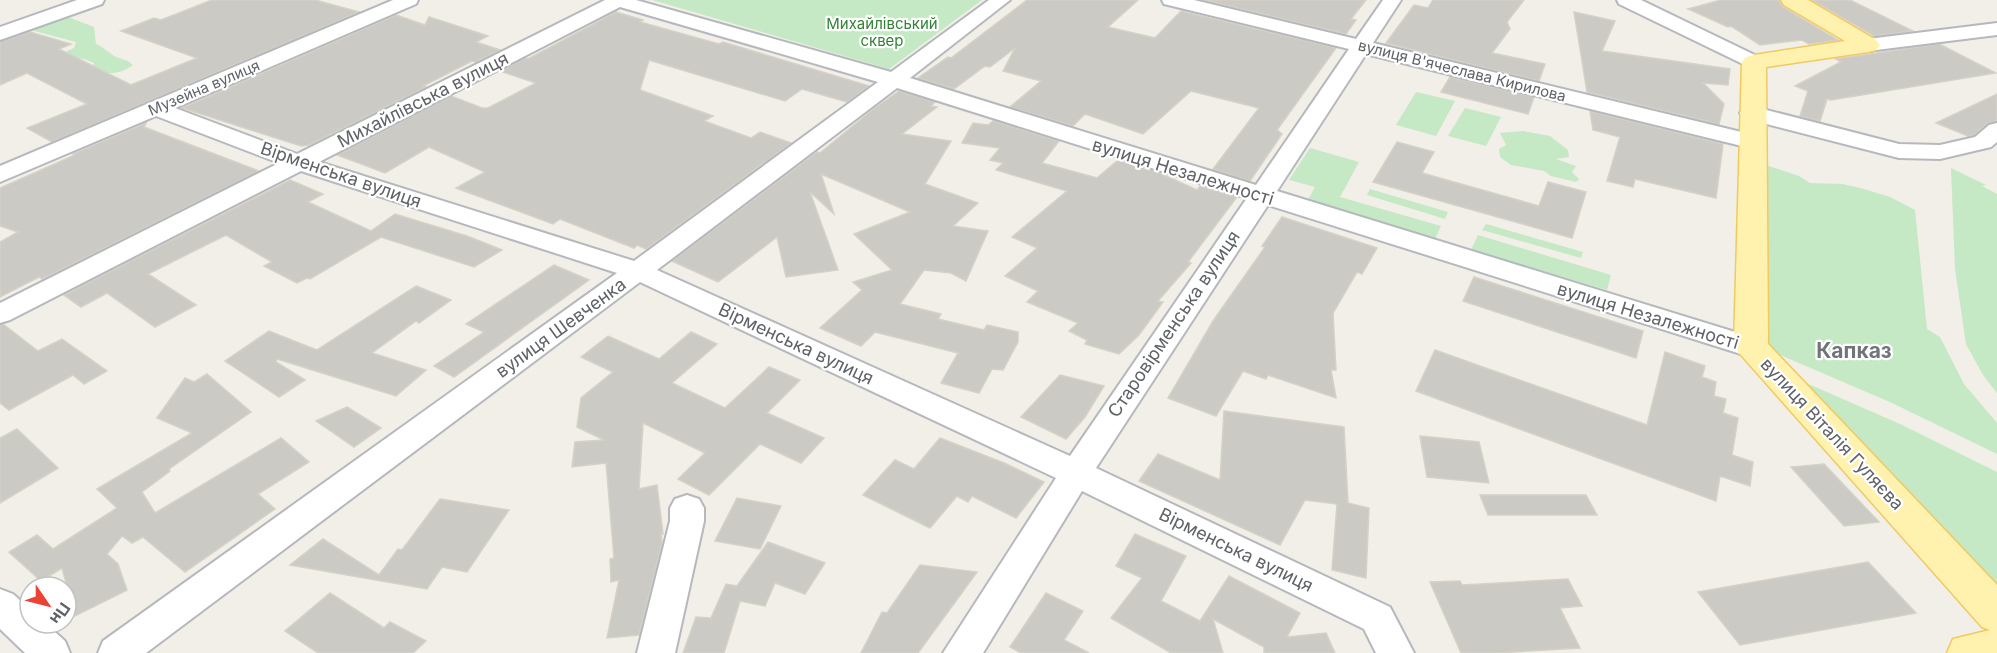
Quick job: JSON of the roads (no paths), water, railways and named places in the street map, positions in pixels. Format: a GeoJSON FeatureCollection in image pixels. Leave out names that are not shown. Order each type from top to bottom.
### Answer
{"type":"FeatureCollection","features":[{"type":"Feature","properties":{"kind":"main road"},"geometry":{"type":"LineString","coordinates":[[1792,0],[1868,45]]}},
{"type":"Feature","properties":{"kind":"main road"},"geometry":{"type":"LineString","coordinates":[[1754,62],[1868,45]]}},
{"type":"Feature","properties":{"kind":"main road","name":"вулиця Віталія Гуляєва"},"geometry":{"type":"LineString","coordinates":[[1754,62],[1751,113],[1754,142],[1751,347],[1997,614]]}},
{"type":"Feature","properties":{"kind":"main road"},"geometry":{"type":"LineString","coordinates":[[1969,653],[1997,648]]}},
{"type":"Feature","properties":{"kind":"street"},"geometry":{"type":"LineString","coordinates":[[0,34],[95,0]]}},
{"type":"Feature","properties":{"kind":"street","name":"Музейна вулиця"},"geometry":{"type":"LineString","coordinates":[[0,176],[408,0]]}},
{"type":"Feature","properties":{"kind":"street","name":"вулиця Незалежності"},"geometry":{"type":"LineString","coordinates":[[618,0],[894,80],[1260,196],[1751,347]]}},
{"type":"Feature","properties":{"kind":"street","name":"Михайлівська вулиця"},"geometry":{"type":"LineString","coordinates":[[0,314],[618,0]]}},
{"type":"Feature","properties":{"kind":"street","name":"вулиця Шевченка"},"geometry":{"type":"LineString","coordinates":[[117,653],[638,271],[1001,0]]}},
{"type":"Feature","properties":{"kind":"street","name":"вулиця В'ячеслава Кирилова"},"geometry":{"type":"LineString","coordinates":[[1171,0],[1754,142]]}},
{"type":"Feature","properties":{"kind":"street","name":"Старовірменська вулиця"},"geometry":{"type":"LineString","coordinates":[[962,653],[1076,473],[1392,0]]}},
{"type":"Feature","properties":{"kind":"street"},"geometry":{"type":"LineString","coordinates":[[1619,1],[1655,14],[1754,62]]}},
{"type":"Feature","properties":{"kind":"street"},"geometry":{"type":"LineString","coordinates":[[1868,45],[1997,29]]}},
{"type":"Feature","properties":{"kind":"street","name":"Вірменська вулиця"},"geometry":{"type":"LineString","coordinates":[[157,109],[299,163],[638,271],[1076,473],[1377,618],[1395,653]]}},
{"type":"Feature","properties":{"kind":"street"},"geometry":{"type":"LineString","coordinates":[[1751,113],[1899,151],[1940,152],[1983,142],[1997,130]]}},
{"type":"Feature","properties":{"kind":"street"},"geometry":{"type":"LineString","coordinates":[[656,653],[687,521],[687,508]]}},
{"type":"Feature","properties":{"kind":"street"},"geometry":{"type":"LineString","coordinates":[[0,605],[51,653]]}},
{"type":"Feature","properties":{"kind":"district","name":"Капказ"},"geometry":{"type":"Point","coordinates":[1854,351]}},
{"type":"Feature","properties":{"kind":"park label","name":"Михайлівський сквер"},"geometry":{"type":"Point","coordinates":[882,32]}}]}
